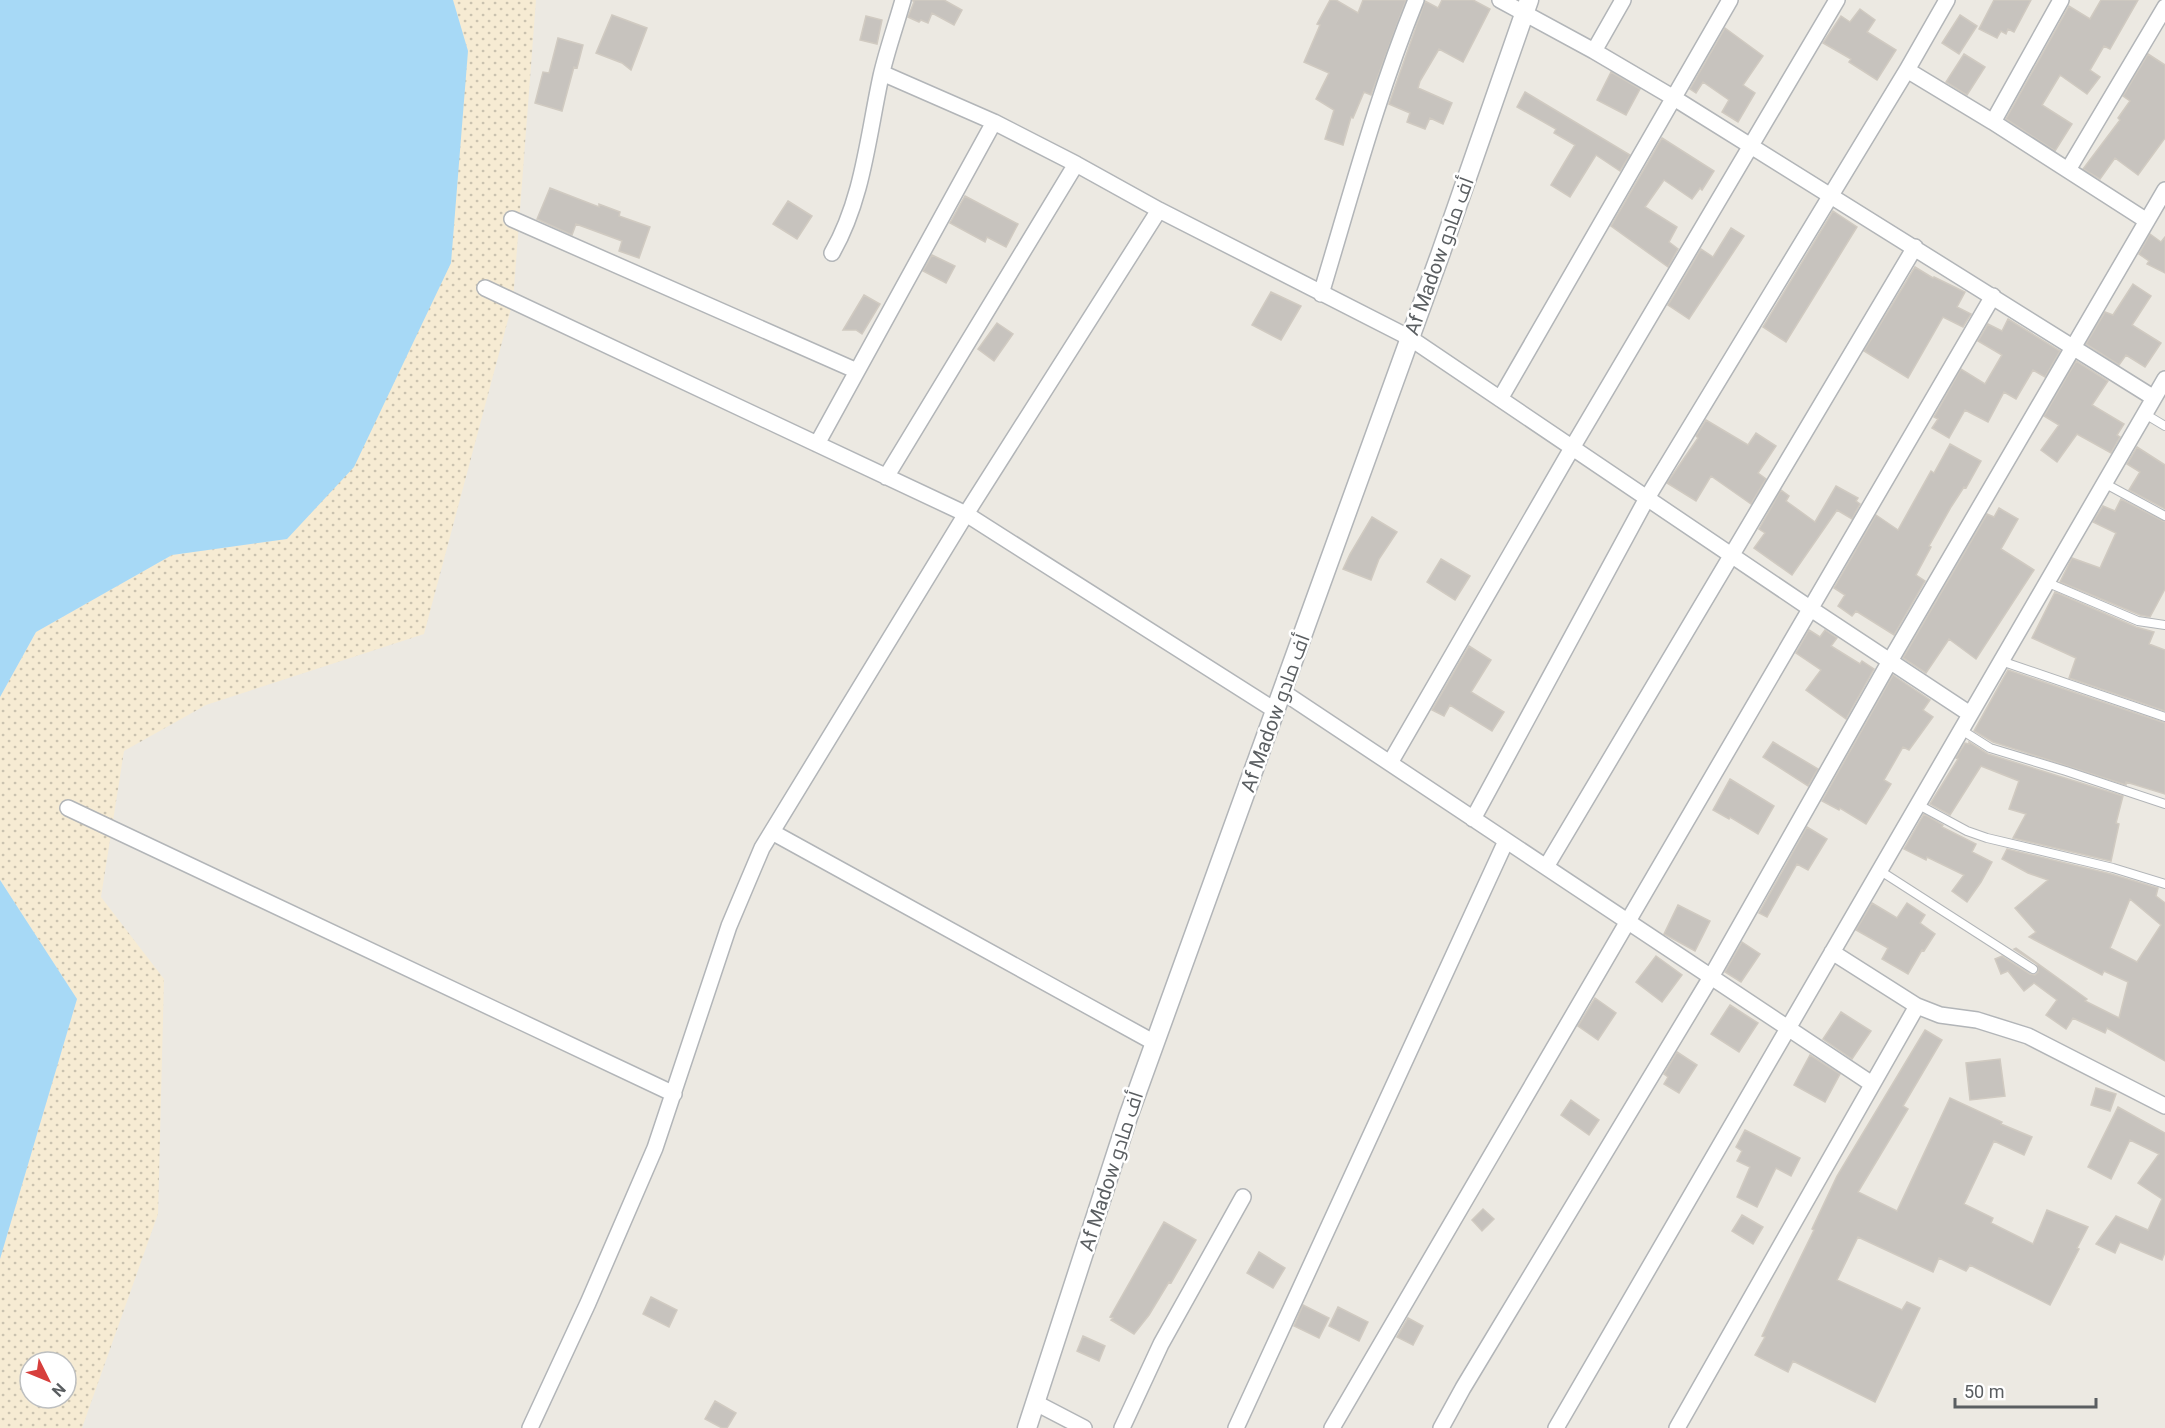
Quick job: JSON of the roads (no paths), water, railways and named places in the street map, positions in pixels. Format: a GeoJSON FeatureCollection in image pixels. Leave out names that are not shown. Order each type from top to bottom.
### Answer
{"type":"FeatureCollection","features":[{"type":"Feature","properties":{"kind":"street"},"geometry":{"type":"LineString","coordinates":[[832,254],[844,233],[856,198],[882,73],[903,0]]}},
{"type":"Feature","properties":{"kind":"street"},"geometry":{"type":"LineString","coordinates":[[1321,294],[1372,121],[1397,46],[1416,0]]}},
{"type":"Feature","properties":{"kind":"street"},"geometry":{"type":"LineString","coordinates":[[1500,0],[1527,7],[1594,51],[1832,195],[2154,398]]}},
{"type":"Feature","properties":{"kind":"street"},"geometry":{"type":"LineString","coordinates":[[1594,51],[1623,0]]}},
{"type":"Feature","properties":{"kind":"street"},"geometry":{"type":"LineString","coordinates":[[1500,399],[1730,0]]}},
{"type":"Feature","properties":{"kind":"street"},"geometry":{"type":"LineString","coordinates":[[1390,763],[1572,448],[1837,0]]}},
{"type":"Feature","properties":{"kind":"street"},"geometry":{"type":"LineString","coordinates":[[1473,819],[1647,498],[1832,195],[1947,0]]}},
{"type":"Feature","properties":{"kind":"street"},"geometry":{"type":"LineString","coordinates":[[1993,122],[2061,0]]}},
{"type":"Feature","properties":{"kind":"street","name":"Af Madow أف مادو"},"geometry":{"type":"LineString","coordinates":[[1027,1428],[1128,1117],[1283,692],[1527,7]]}},
{"type":"Feature","properties":{"kind":"street"},"geometry":{"type":"LineString","coordinates":[[2068,170],[2165,7]]}},
{"type":"Feature","properties":{"kind":"street"},"geometry":{"type":"LineString","coordinates":[[1907,70],[2147,220]]}},
{"type":"Feature","properties":{"kind":"street"},"geometry":{"type":"LineString","coordinates":[[882,73],[994,122],[1159,210],[1410,338],[1970,714]]}},
{"type":"Feature","properties":{"kind":"street"},"geometry":{"type":"LineString","coordinates":[[817,444],[994,122]]}},
{"type":"Feature","properties":{"kind":"street"},"geometry":{"type":"LineString","coordinates":[[886,477],[1076,164]]}},
{"type":"Feature","properties":{"kind":"street"},"geometry":{"type":"LineString","coordinates":[[1441,1428],[1711,977],[1890,661],[2165,190]]}},
{"type":"Feature","properties":{"kind":"street"},"geometry":{"type":"LineString","coordinates":[[530,1428],[588,1303],[650,1158],[674,1094],[729,926],[762,848],[966,514],[1159,210]]}},
{"type":"Feature","properties":{"kind":"street"},"geometry":{"type":"LineString","coordinates":[[512,219],[856,371]]}},
{"type":"Feature","properties":{"kind":"street"},"geometry":{"type":"LineString","coordinates":[[1546,867],[1915,247]]}},
{"type":"Feature","properties":{"kind":"street"},"geometry":{"type":"LineString","coordinates":[[485,288],[966,514],[1276,711]]}},
{"type":"Feature","properties":{"kind":"street"},"geometry":{"type":"LineString","coordinates":[[1332,1428],[1993,296]]}},
{"type":"Feature","properties":{"kind":"street"},"geometry":{"type":"LineString","coordinates":[[1556,1428],[2165,379]]}},
{"type":"Feature","properties":{"kind":"street"},"geometry":{"type":"LineString","coordinates":[[1283,692],[1872,1084]]}},
{"type":"Feature","properties":{"kind":"street"},"geometry":{"type":"LineString","coordinates":[[68,808],[674,1094]]}},
{"type":"Feature","properties":{"kind":"street"},"geometry":{"type":"LineString","coordinates":[[772,832],[1155,1043]]}},
{"type":"Feature","properties":{"kind":"street"},"geometry":{"type":"LineString","coordinates":[[1236,1428],[1506,841]]}},
{"type":"Feature","properties":{"kind":"street"},"geometry":{"type":"LineString","coordinates":[[1832,952],[1917,1006],[1940,1016],[1977,1020],[2028,1036],[2165,1106]]}},
{"type":"Feature","properties":{"kind":"street"},"geometry":{"type":"LineString","coordinates":[[1677,1428],[1917,1006]]}},
{"type":"Feature","properties":{"kind":"street"},"geometry":{"type":"LineString","coordinates":[[1122,1428],[1161,1344],[1244,1197]]}},
{"type":"Feature","properties":{"kind":"street"},"geometry":{"type":"LineString","coordinates":[[1036,1403],[1084,1428]]}},
{"type":"Feature","properties":{"kind":"lane"},"geometry":{"type":"LineString","coordinates":[[2145,414],[2165,426]]}},
{"type":"Feature","properties":{"kind":"lane"},"geometry":{"type":"LineString","coordinates":[[2104,483],[2165,516]]}},
{"type":"Feature","properties":{"kind":"lane"},"geometry":{"type":"LineString","coordinates":[[2046,582],[2138,621],[2165,626]]}},
{"type":"Feature","properties":{"kind":"lane"},"geometry":{"type":"LineString","coordinates":[[2001,661],[2165,717]]}},
{"type":"Feature","properties":{"kind":"lane"},"geometry":{"type":"LineString","coordinates":[[1960,729],[1990,748],[2165,804]]}},
{"type":"Feature","properties":{"kind":"lane"},"geometry":{"type":"LineString","coordinates":[[1917,804],[1967,831],[1987,838],[2114,868],[2165,884]]}},
{"type":"Feature","properties":{"kind":"lane"},"geometry":{"type":"LineString","coordinates":[[1879,870],[2033,969]]}},
{"type":"Feature","properties":{"kind":"water"},"geometry":{"type":"Polygon","coordinates":[[[0,0],[453,0],[468,51],[451,263],[354,467],[287,539],[172,555],[36,632],[0,697],[0,0]]]}},
{"type":"Feature","properties":{"kind":"water"},"geometry":{"type":"Polygon","coordinates":[[[0,880],[77,999],[0,1259],[0,880]]]}}]}
